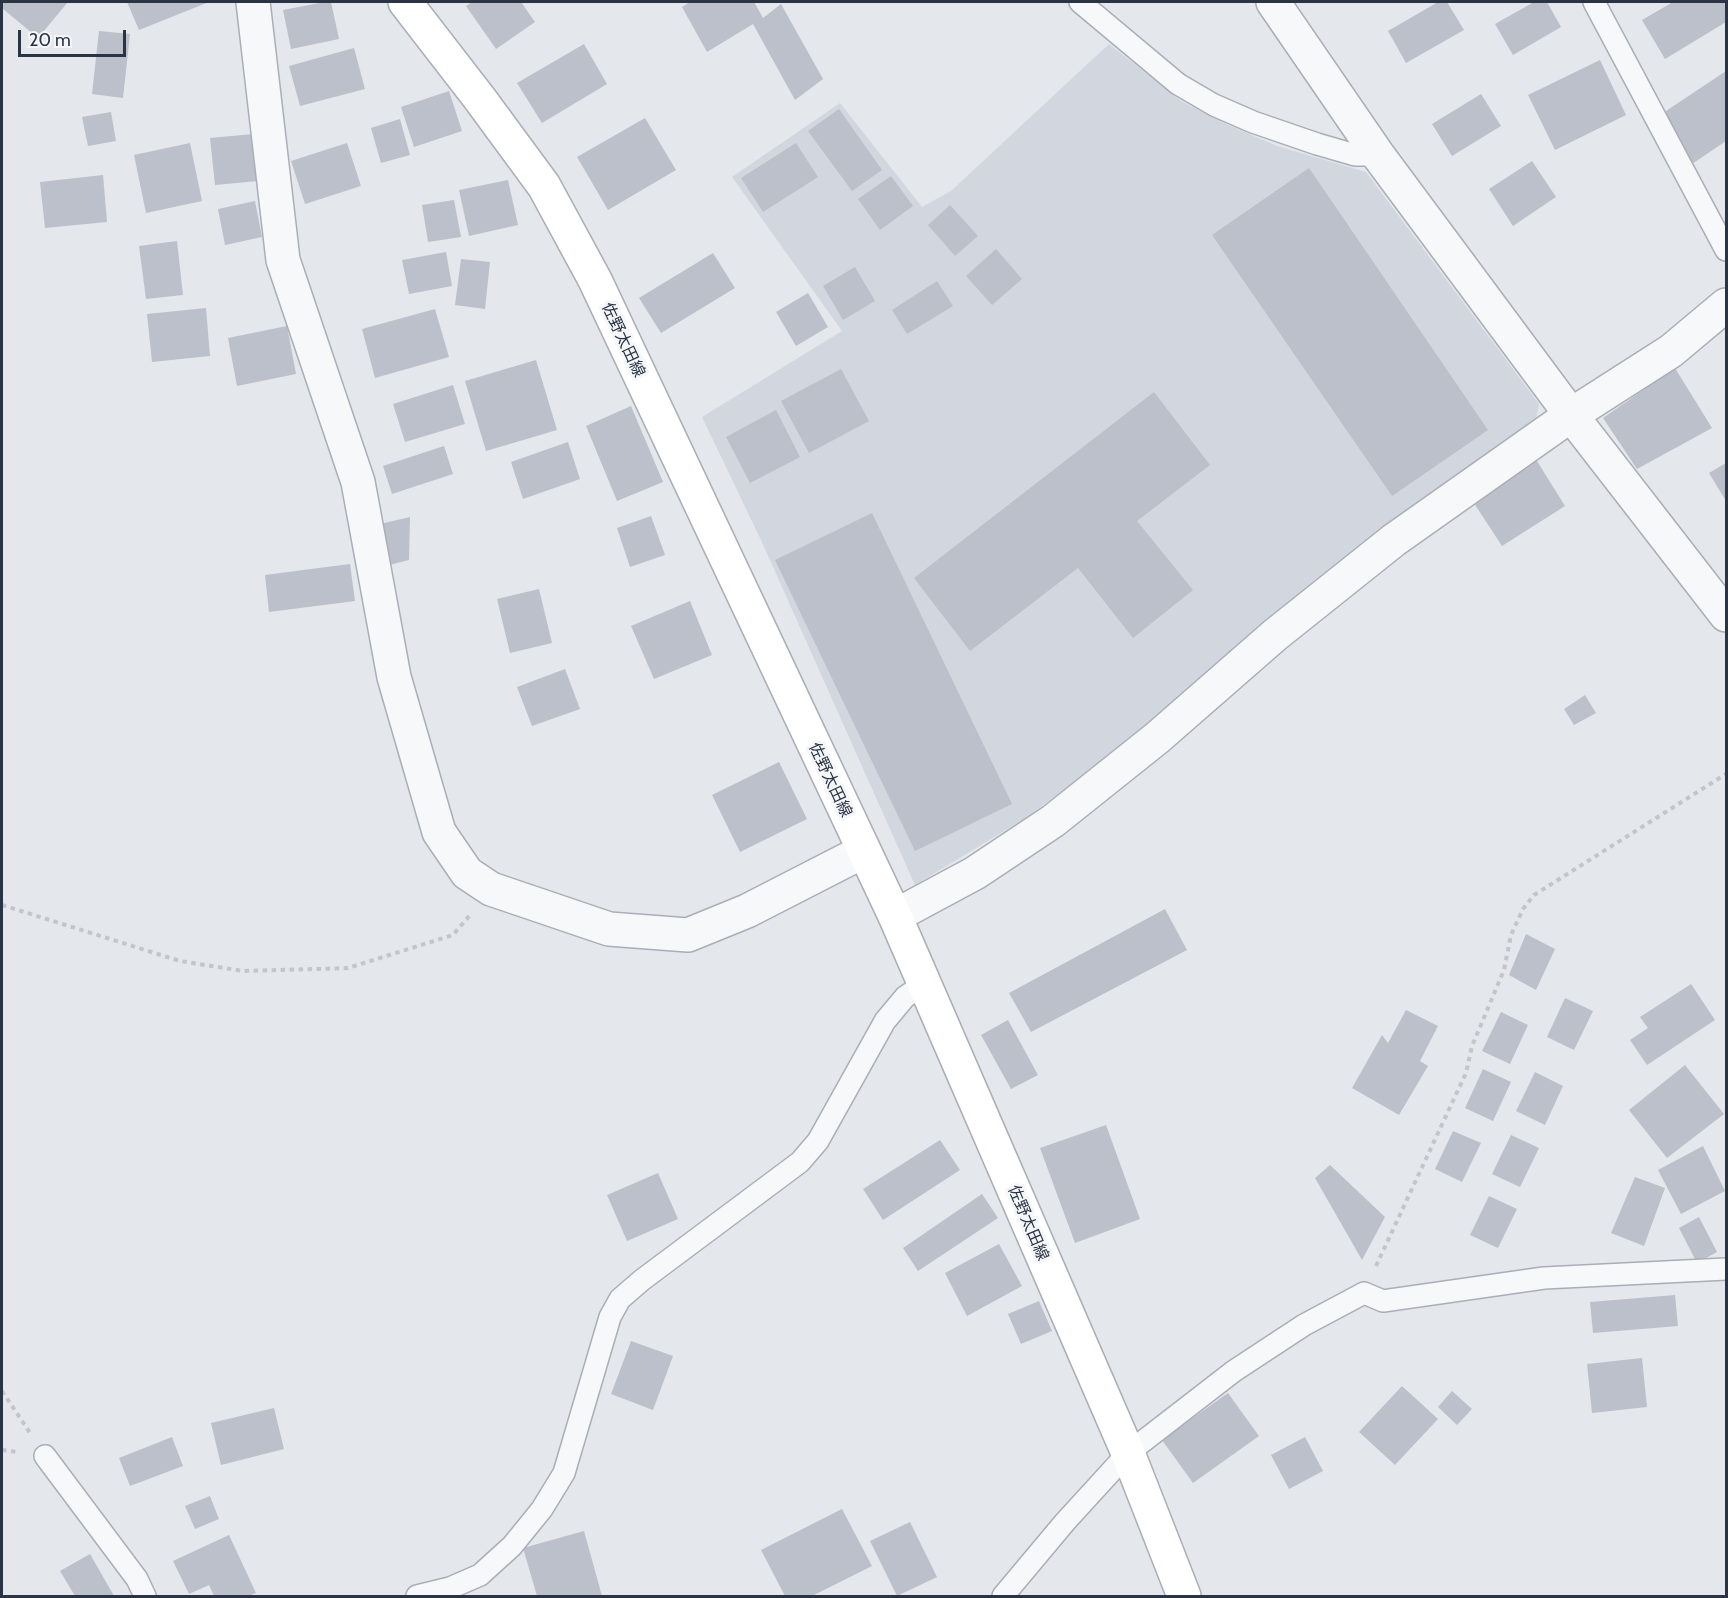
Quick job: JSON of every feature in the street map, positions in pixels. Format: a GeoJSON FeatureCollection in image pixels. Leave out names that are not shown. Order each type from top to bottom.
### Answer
{"type":"FeatureCollection","features":[{"type":"Feature","properties":{"kind":"main road","name":"佐野太田線"},"geometry":{"type":"LineString","coordinates":[[405,2],[544,186],[595,280],[895,916],[1128,1453],[1184,1596]]}},
{"type":"Feature","properties":{"kind":"street"},"geometry":{"type":"LineString","coordinates":[[253,2],[283,260],[358,482],[394,677],[439,832],[467,873],[491,889],[609,929],[688,935],[747,910],[864,850]]}},
{"type":"Feature","properties":{"kind":"street"},"geometry":{"type":"LineString","coordinates":[[1273,2],[1378,154],[1571,415],[1726,615]]}},
{"type":"Feature","properties":{"kind":"street"},"geometry":{"type":"LineString","coordinates":[[895,916],[975,873],[1053,821],[1157,738],[1275,634],[1394,540],[1571,415],[1671,351],[1726,305]]}},
{"type":"Feature","properties":{"kind":"lane"},"geometry":{"type":"LineString","coordinates":[[1080,2],[1178,84],[1214,105],[1253,122],[1317,144],[1355,155],[1378,154]]}},
{"type":"Feature","properties":{"kind":"lane"},"geometry":{"type":"LineString","coordinates":[[1594,2],[1726,250]]}},
{"type":"Feature","properties":{"kind":"lane"},"geometry":{"type":"LineString","coordinates":[[417,1596],[450,1588],[480,1575],[512,1546],[542,1509],[564,1473],[610,1317],[620,1299],[800,1162],[818,1141],[885,1021],[905,997],[924,984]]}},
{"type":"Feature","properties":{"kind":"lane"},"geometry":{"type":"LineString","coordinates":[[1003,1596],[1065,1522],[1128,1453],[1234,1371],[1304,1325],[1364,1293],[1383,1301],[1544,1278],[1726,1269]]}},
{"type":"Feature","properties":{"kind":"lane"},"geometry":{"type":"LineString","coordinates":[[45,1456],[137,1579],[145,1596]]}},
{"type":"Feature","properties":{"kind":"path"},"geometry":{"type":"LineString","coordinates":[[1364,1293],[1466,1072],[1472,1046],[1504,970],[1511,935],[1523,909],[1534,895],[1726,774]]}},
{"type":"Feature","properties":{"kind":"path"},"geometry":{"type":"LineString","coordinates":[[2,905],[180,961],[243,970],[348,968],[453,935],[491,889]]}},
{"type":"Feature","properties":{"kind":"path"},"geometry":{"type":"LineString","coordinates":[[2,1391],[45,1456]]}},
{"type":"Feature","properties":{"kind":"shaded area"},"geometry":{"type":"Polygon","coordinates":[[[1109,44],[1181,101],[1226,124],[1277,146],[1366,172],[1539,404],[1535,425],[1107,758],[1024,819],[915,885],[761,540],[702,417],[842,331],[732,177],[840,103],[922,207],[951,191],[1109,44]]]}},
{"type":"Feature","properties":{"kind":"building"},"geometry":{"type":"Polygon","coordinates":[[[2,2],[68,2],[38,38],[2,8],[2,2]]]}},
{"type":"Feature","properties":{"kind":"building"},"geometry":{"type":"Polygon","coordinates":[[[127,2],[209,2],[139,30],[127,2]]]}},
{"type":"Feature","properties":{"kind":"building"},"geometry":{"type":"Polygon","coordinates":[[[331,2],[339,39],[291,49],[283,10],[331,2]]]}},
{"type":"Feature","properties":{"kind":"building"},"geometry":{"type":"Polygon","coordinates":[[[472,2],[521,2],[535,22],[496,49],[466,6],[472,2]]]}},
{"type":"Feature","properties":{"kind":"building"},"geometry":{"type":"Polygon","coordinates":[[[690,2],[754,2],[763,18],[781,4],[823,79],[795,100],[753,24],[707,52],[682,7],[690,2]]]}},
{"type":"Feature","properties":{"kind":"building"},"geometry":{"type":"Polygon","coordinates":[[[1438,2],[1447,2],[1464,30],[1406,63],[1388,31],[1438,2]]]}},
{"type":"Feature","properties":{"kind":"building"},"geometry":{"type":"Polygon","coordinates":[[[1534,2],[1547,2],[1561,27],[1513,55],[1495,24],[1534,2]]]}},
{"type":"Feature","properties":{"kind":"building"},"geometry":{"type":"Polygon","coordinates":[[[1673,2],[1726,2],[1726,22],[1665,59],[1642,20],[1673,2]]]}},
{"type":"Feature","properties":{"kind":"building"},"geometry":{"type":"Polygon","coordinates":[[[99,31],[130,34],[123,98],[92,94],[99,31]]]}},
{"type":"Feature","properties":{"kind":"building"},"geometry":{"type":"Polygon","coordinates":[[[584,44],[607,84],[542,123],[517,83],[584,44]]]}},
{"type":"Feature","properties":{"kind":"building"},"geometry":{"type":"Polygon","coordinates":[[[354,48],[365,89],[300,106],[289,66],[354,48]]]}},
{"type":"Feature","properties":{"kind":"building"},"geometry":{"type":"Polygon","coordinates":[[[1600,60],[1626,115],[1555,150],[1528,95],[1600,60]]]}},
{"type":"Feature","properties":{"kind":"building"},"geometry":{"type":"Polygon","coordinates":[[[1726,71],[1726,141],[1692,164],[1660,115],[1726,71]]]}},
{"type":"Feature","properties":{"kind":"building"},"geometry":{"type":"Polygon","coordinates":[[[449,91],[462,131],[414,147],[401,107],[449,91]]]}},
{"type":"Feature","properties":{"kind":"building"},"geometry":{"type":"Polygon","coordinates":[[[1481,94],[1501,126],[1452,156],[1432,124],[1481,94]]]}},
{"type":"Feature","properties":{"kind":"building"},"geometry":{"type":"Polygon","coordinates":[[[839,109],[882,170],[852,191],[808,131],[839,109]]]}},
{"type":"Feature","properties":{"kind":"building"},"geometry":{"type":"Polygon","coordinates":[[[111,112],[116,141],[88,146],[82,117],[111,112]]]}},
{"type":"Feature","properties":{"kind":"building"},"geometry":{"type":"Polygon","coordinates":[[[645,118],[676,170],[608,210],[577,157],[645,118]]]}},
{"type":"Feature","properties":{"kind":"building"},"geometry":{"type":"Polygon","coordinates":[[[400,119],[410,155],[381,163],[371,128],[400,119]]]}},
{"type":"Feature","properties":{"kind":"building"},"geometry":{"type":"Polygon","coordinates":[[[253,134],[258,181],[215,185],[210,138],[253,134]]]}},
{"type":"Feature","properties":{"kind":"building"},"geometry":{"type":"Polygon","coordinates":[[[190,143],[202,201],[146,213],[134,155],[190,143]]]}},
{"type":"Feature","properties":{"kind":"building"},"geometry":{"type":"Polygon","coordinates":[[[347,143],[361,186],[305,204],[291,161],[347,143]]]}},
{"type":"Feature","properties":{"kind":"building"},"geometry":{"type":"Polygon","coordinates":[[[796,143],[818,177],[763,212],[741,178],[796,143]]]}},
{"type":"Feature","properties":{"kind":"building"},"geometry":{"type":"Polygon","coordinates":[[[1532,161],[1556,197],[1513,226],[1489,189],[1532,161]]]}},
{"type":"Feature","properties":{"kind":"building"},"geometry":{"type":"Polygon","coordinates":[[[1309,168],[1488,430],[1392,496],[1212,235],[1309,168]]]}},
{"type":"Feature","properties":{"kind":"building"},"geometry":{"type":"Polygon","coordinates":[[[103,175],[107,222],[45,228],[40,182],[103,175]]]}},
{"type":"Feature","properties":{"kind":"building"},"geometry":{"type":"Polygon","coordinates":[[[891,176],[913,206],[880,230],[858,199],[891,176]]]}},
{"type":"Feature","properties":{"kind":"building"},"geometry":{"type":"Polygon","coordinates":[[[508,180],[518,225],[469,236],[459,190],[508,180]]]}},
{"type":"Feature","properties":{"kind":"building"},"geometry":{"type":"Polygon","coordinates":[[[454,200],[461,237],[428,242],[422,205],[454,200]]]}},
{"type":"Feature","properties":{"kind":"building"},"geometry":{"type":"Polygon","coordinates":[[[255,201],[262,237],[225,245],[218,209],[255,201]]]}},
{"type":"Feature","properties":{"kind":"building"},"geometry":{"type":"Polygon","coordinates":[[[950,205],[978,236],[955,256],[928,225],[950,205]]]}},
{"type":"Feature","properties":{"kind":"building"},"geometry":{"type":"Polygon","coordinates":[[[177,241],[183,295],[146,299],[139,246],[177,241]]]}},
{"type":"Feature","properties":{"kind":"building"},"geometry":{"type":"Polygon","coordinates":[[[996,249],[1022,279],[992,305],[966,276],[996,249]]]}},
{"type":"Feature","properties":{"kind":"building"},"geometry":{"type":"Polygon","coordinates":[[[446,252],[452,286],[409,294],[402,260],[446,252]]]}},
{"type":"Feature","properties":{"kind":"building"},"geometry":{"type":"Polygon","coordinates":[[[713,253],[735,288],[661,333],[639,298],[713,253]]]}},
{"type":"Feature","properties":{"kind":"building"},"geometry":{"type":"Polygon","coordinates":[[[461,259],[490,262],[485,309],[455,305],[461,259]]]}},
{"type":"Feature","properties":{"kind":"building"},"geometry":{"type":"Polygon","coordinates":[[[855,267],[875,301],[843,320],[823,286],[855,267]]]}},
{"type":"Feature","properties":{"kind":"building"},"geometry":{"type":"Polygon","coordinates":[[[937,281],[953,306],[907,334],[892,310],[937,281]]]}},
{"type":"Feature","properties":{"kind":"building"},"geometry":{"type":"Polygon","coordinates":[[[808,293],[828,327],[796,346],[776,312],[808,293]]]}},
{"type":"Feature","properties":{"kind":"building"},"geometry":{"type":"Polygon","coordinates":[[[206,308],[210,356],[152,362],[147,314],[206,308]]]}},
{"type":"Feature","properties":{"kind":"building"},"geometry":{"type":"Polygon","coordinates":[[[435,309],[449,357],[375,378],[362,329],[435,309]]]}},
{"type":"Feature","properties":{"kind":"building"},"geometry":{"type":"Polygon","coordinates":[[[287,326],[296,374],[237,386],[228,338],[287,326]]]}},
{"type":"Feature","properties":{"kind":"building"},"geometry":{"type":"Polygon","coordinates":[[[536,360],[557,430],[486,451],[465,381],[536,360]]]}},
{"type":"Feature","properties":{"kind":"building"},"geometry":{"type":"Polygon","coordinates":[[[1675,368],[1712,428],[1637,469],[1603,418],[1675,368]]]}},
{"type":"Feature","properties":{"kind":"building"},"geometry":{"type":"Polygon","coordinates":[[[841,369],[869,421],[809,453],[781,401],[841,369]]]}},
{"type":"Feature","properties":{"kind":"building"},"geometry":{"type":"Polygon","coordinates":[[[453,385],[465,424],[405,442],[393,404],[453,385]]]}},
{"type":"Feature","properties":{"kind":"building"},"geometry":{"type":"Polygon","coordinates":[[[1154,392],[1210,465],[1137,521],[1193,590],[1133,638],[1078,568],[970,651],[914,578],[1154,392]]]}},
{"type":"Feature","properties":{"kind":"building"},"geometry":{"type":"Polygon","coordinates":[[[631,406],[663,482],[617,501],[586,426],[631,406]]]}},
{"type":"Feature","properties":{"kind":"building"},"geometry":{"type":"Polygon","coordinates":[[[776,410],[800,457],[750,483],[726,437],[776,410]]]}},
{"type":"Feature","properties":{"kind":"building"},"geometry":{"type":"Polygon","coordinates":[[[568,442],[580,479],[523,499],[511,462],[568,442]]]}},
{"type":"Feature","properties":{"kind":"building"},"geometry":{"type":"Polygon","coordinates":[[[444,446],[453,474],[392,494],[383,466],[444,446]]]}},
{"type":"Feature","properties":{"kind":"building"},"geometry":{"type":"Polygon","coordinates":[[[1532,453],[1565,506],[1502,546],[1468,494],[1532,453]]]}},
{"type":"Feature","properties":{"kind":"building"},"geometry":{"type":"Polygon","coordinates":[[[1726,463],[1726,501],[1709,473],[1726,463]]]}},
{"type":"Feature","properties":{"kind":"building"},"geometry":{"type":"Polygon","coordinates":[[[872,513],[1012,804],[915,851],[775,560],[872,513]]]}},
{"type":"Feature","properties":{"kind":"building"},"geometry":{"type":"Polygon","coordinates":[[[651,516],[665,555],[630,567],[617,528],[651,516]]]}},
{"type":"Feature","properties":{"kind":"building"},"geometry":{"type":"Polygon","coordinates":[[[410,517],[409,560],[389,565],[380,524],[410,517]]]}},
{"type":"Feature","properties":{"kind":"building"},"geometry":{"type":"Polygon","coordinates":[[[350,564],[355,601],[269,612],[265,575],[350,564]]]}},
{"type":"Feature","properties":{"kind":"building"},"geometry":{"type":"Polygon","coordinates":[[[539,589],[552,643],[510,653],[497,599],[539,589]]]}},
{"type":"Feature","properties":{"kind":"building"},"geometry":{"type":"Polygon","coordinates":[[[690,601],[712,655],[654,679],[631,626],[690,601]]]}},
{"type":"Feature","properties":{"kind":"building"},"geometry":{"type":"Polygon","coordinates":[[[565,669],[580,709],[532,726],[517,687],[565,669]]]}},
{"type":"Feature","properties":{"kind":"building"},"geometry":{"type":"Polygon","coordinates":[[[1585,695],[1596,713],[1574,725],[1564,709],[1585,695]]]}},
{"type":"Feature","properties":{"kind":"building"},"geometry":{"type":"Polygon","coordinates":[[[779,762],[807,819],[740,852],[712,795],[779,762]]]}},
{"type":"Feature","properties":{"kind":"building"},"geometry":{"type":"Polygon","coordinates":[[[1165,909],[1187,950],[1031,1032],[1009,993],[1165,909]]]}},
{"type":"Feature","properties":{"kind":"building"},"geometry":{"type":"Polygon","coordinates":[[[1526,934],[1555,949],[1536,990],[1509,975],[1526,934]]]}},
{"type":"Feature","properties":{"kind":"building"},"geometry":{"type":"Polygon","coordinates":[[[1691,984],[1715,1020],[1647,1065],[1630,1040],[1648,1028],[1640,1017],[1691,984]]]}},
{"type":"Feature","properties":{"kind":"building"},"geometry":{"type":"Polygon","coordinates":[[[1565,998],[1593,1011],[1574,1050],[1547,1037],[1565,998]]]}},
{"type":"Feature","properties":{"kind":"building"},"geometry":{"type":"Polygon","coordinates":[[[1406,1010],[1438,1026],[1420,1061],[1428,1066],[1399,1115],[1352,1088],[1382,1035],[1388,1043],[1406,1010]]]}},
{"type":"Feature","properties":{"kind":"building"},"geometry":{"type":"Polygon","coordinates":[[[1501,1012],[1528,1025],[1510,1064],[1482,1051],[1501,1012]]]}},
{"type":"Feature","properties":{"kind":"building"},"geometry":{"type":"Polygon","coordinates":[[[1008,1020],[1038,1075],[1011,1089],[981,1035],[1008,1020]]]}},
{"type":"Feature","properties":{"kind":"building"},"geometry":{"type":"Polygon","coordinates":[[[1685,1065],[1724,1114],[1667,1158],[1629,1110],[1685,1065]]]}},
{"type":"Feature","properties":{"kind":"building"},"geometry":{"type":"Polygon","coordinates":[[[1483,1069],[1511,1082],[1493,1121],[1465,1108],[1483,1069]]]}},
{"type":"Feature","properties":{"kind":"building"},"geometry":{"type":"Polygon","coordinates":[[[1535,1072],[1563,1086],[1545,1125],[1516,1111],[1535,1072]]]}},
{"type":"Feature","properties":{"kind":"building"},"geometry":{"type":"Polygon","coordinates":[[[1106,1125],[1140,1219],[1075,1243],[1040,1148],[1106,1125]]]}},
{"type":"Feature","properties":{"kind":"building"},"geometry":{"type":"Polygon","coordinates":[[[1453,1131],[1481,1143],[1462,1182],[1435,1169],[1453,1131]]]}},
{"type":"Feature","properties":{"kind":"building"},"geometry":{"type":"Polygon","coordinates":[[[1511,1135],[1539,1148],[1520,1187],[1492,1174],[1511,1135]]]}},
{"type":"Feature","properties":{"kind":"building"},"geometry":{"type":"Polygon","coordinates":[[[940,1140],[960,1170],[883,1220],[863,1189],[940,1140]]]}},
{"type":"Feature","properties":{"kind":"building"},"geometry":{"type":"Polygon","coordinates":[[[1703,1146],[1725,1191],[1681,1214],[1658,1170],[1703,1146]]]}},
{"type":"Feature","properties":{"kind":"building"},"geometry":{"type":"Polygon","coordinates":[[[1330,1165],[1385,1217],[1362,1260],[1315,1178],[1330,1165]]]}},
{"type":"Feature","properties":{"kind":"building"},"geometry":{"type":"Polygon","coordinates":[[[658,1173],[678,1219],[627,1241],[607,1195],[658,1173]]]}},
{"type":"Feature","properties":{"kind":"building"},"geometry":{"type":"Polygon","coordinates":[[[1635,1177],[1665,1188],[1644,1246],[1611,1233],[1635,1177]]]}},
{"type":"Feature","properties":{"kind":"building"},"geometry":{"type":"Polygon","coordinates":[[[982,1194],[998,1218],[918,1271],[903,1248],[982,1194]]]}},
{"type":"Feature","properties":{"kind":"building"},"geometry":{"type":"Polygon","coordinates":[[[1489,1196],[1517,1209],[1498,1248],[1470,1235],[1489,1196]]]}},
{"type":"Feature","properties":{"kind":"building"},"geometry":{"type":"Polygon","coordinates":[[[1699,1217],[1717,1252],[1697,1263],[1679,1228],[1699,1217]]]}},
{"type":"Feature","properties":{"kind":"building"},"geometry":{"type":"Polygon","coordinates":[[[999,1244],[1022,1286],[967,1316],[945,1273],[999,1244]]]}},
{"type":"Feature","properties":{"kind":"building"},"geometry":{"type":"Polygon","coordinates":[[[1675,1295],[1678,1326],[1593,1333],[1590,1302],[1675,1295]]]}},
{"type":"Feature","properties":{"kind":"building"},"geometry":{"type":"Polygon","coordinates":[[[1039,1301],[1052,1331],[1021,1344],[1008,1314],[1039,1301]]]}},
{"type":"Feature","properties":{"kind":"building"},"geometry":{"type":"Polygon","coordinates":[[[631,1341],[673,1356],[653,1410],[611,1394],[631,1341]]]}},
{"type":"Feature","properties":{"kind":"building"},"geometry":{"type":"Polygon","coordinates":[[[1642,1358],[1647,1407],[1592,1413],[1587,1364],[1642,1358]]]}},
{"type":"Feature","properties":{"kind":"building"},"geometry":{"type":"Polygon","coordinates":[[[1402,1386],[1438,1419],[1395,1465],[1359,1432],[1402,1386]]]}},
{"type":"Feature","properties":{"kind":"building"},"geometry":{"type":"Polygon","coordinates":[[[1452,1391],[1472,1409],[1457,1425],[1438,1407],[1452,1391]]]}},
{"type":"Feature","properties":{"kind":"building"},"geometry":{"type":"Polygon","coordinates":[[[1228,1393],[1259,1436],[1193,1483],[1162,1440],[1228,1393]]]}},
{"type":"Feature","properties":{"kind":"building"},"geometry":{"type":"Polygon","coordinates":[[[274,1408],[284,1449],[221,1465],[211,1423],[274,1408]]]}},
{"type":"Feature","properties":{"kind":"building"},"geometry":{"type":"Polygon","coordinates":[[[172,1437],[183,1466],[130,1486],[119,1458],[172,1437]]]}},
{"type":"Feature","properties":{"kind":"building"},"geometry":{"type":"Polygon","coordinates":[[[1305,1437],[1323,1471],[1289,1489],[1271,1455],[1305,1437]]]}},
{"type":"Feature","properties":{"kind":"building"},"geometry":{"type":"Polygon","coordinates":[[[210,1496],[219,1519],[195,1529],[185,1506],[210,1496]]]}},
{"type":"Feature","properties":{"kind":"building"},"geometry":{"type":"Polygon","coordinates":[[[842,1509],[872,1566],[812,1596],[785,1596],[761,1550],[842,1509]]]}},
{"type":"Feature","properties":{"kind":"building"},"geometry":{"type":"Polygon","coordinates":[[[910,1522],[937,1577],[897,1596],[870,1541],[910,1522]]]}},
{"type":"Feature","properties":{"kind":"building"},"geometry":{"type":"Polygon","coordinates":[[[584,1531],[602,1596],[537,1596],[523,1548],[584,1531]]]}},
{"type":"Feature","properties":{"kind":"building"},"geometry":{"type":"Polygon","coordinates":[[[229,1535],[256,1593],[248,1596],[214,1596],[209,1585],[189,1594],[173,1561],[229,1535]]]}},
{"type":"Feature","properties":{"kind":"building"},"geometry":{"type":"Polygon","coordinates":[[[90,1554],[114,1596],[75,1596],[60,1571],[90,1554]]]}}]}
